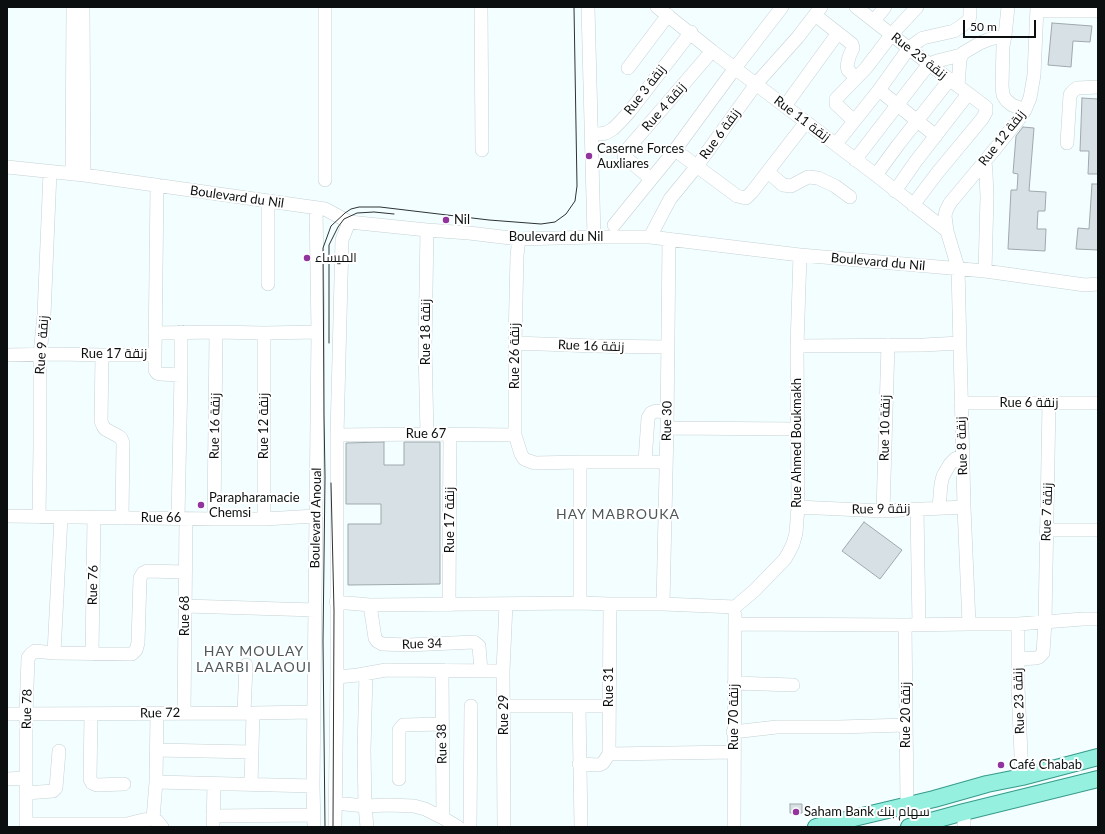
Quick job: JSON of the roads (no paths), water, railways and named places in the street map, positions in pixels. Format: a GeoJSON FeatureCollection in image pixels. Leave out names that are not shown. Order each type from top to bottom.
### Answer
{"type":"FeatureCollection","features":[{"type":"Feature","properties":{"kind":"main road"},"geometry":{"type":"LineString","coordinates":[[816,827],[1098,758]]}},
{"type":"Feature","properties":{"kind":"main road"},"geometry":{"type":"LineString","coordinates":[[909,827],[964,820],[1098,778]]}},
{"type":"Feature","properties":{"kind":"street"},"geometry":{"type":"LineString","coordinates":[[73,7],[78,175]]}},
{"type":"Feature","properties":{"kind":"street"},"geometry":{"type":"LineString","coordinates":[[78,175],[83,7]]}},
{"type":"Feature","properties":{"kind":"street"},"geometry":{"type":"LineString","coordinates":[[325,7],[325,180]]}},
{"type":"Feature","properties":{"kind":"street"},"geometry":{"type":"LineString","coordinates":[[481,7],[482,150]]}},
{"type":"Feature","properties":{"kind":"street"},"geometry":{"type":"LineString","coordinates":[[588,7],[594,237]]}},
{"type":"Feature","properties":{"kind":"street","name":"Rue 11 زنقة"},"geometry":{"type":"LineString","coordinates":[[657,7],[691,32],[712,51],[836,144],[947,231]]}},
{"type":"Feature","properties":{"kind":"street"},"geometry":{"type":"LineString","coordinates":[[614,225],[675,150],[782,7]]}},
{"type":"Feature","properties":{"kind":"street","name":"Rue 23 زنقة"},"geometry":{"type":"LineString","coordinates":[[856,7],[983,104]]}},
{"type":"Feature","properties":{"kind":"street"},"geometry":{"type":"LineString","coordinates":[[874,21],[885,7]]}},
{"type":"Feature","properties":{"kind":"street"},"geometry":{"type":"LineString","coordinates":[[854,121],[835,102],[866,68],[892,34],[917,7]]}},
{"type":"Feature","properties":{"kind":"street"},"geometry":{"type":"LineString","coordinates":[[836,144],[910,48],[923,38],[954,31],[960,27],[968,20],[970,15],[970,7]]}},
{"type":"Feature","properties":{"kind":"street"},"geometry":{"type":"LineString","coordinates":[[1008,7],[1006,36],[1003,46],[1002,86],[1004,98],[1012,105],[1025,110]]}},
{"type":"Feature","properties":{"kind":"street"},"geometry":{"type":"LineString","coordinates":[[1037,9],[1098,11]]}},
{"type":"Feature","properties":{"kind":"street","name":"Rue 12 زنقة"},"geometry":{"type":"LineString","coordinates":[[946,211],[950,203],[1025,110],[1030,98],[1034,80],[1037,9]]}},
{"type":"Feature","properties":{"kind":"street"},"geometry":{"type":"LineString","coordinates":[[818,11],[838,33],[853,46],[847,66],[848,70],[856,78]]}},
{"type":"Feature","properties":{"kind":"street","name":"Rue 6 زنقة"},"geometry":{"type":"LineString","coordinates":[[650,237],[670,199],[756,84],[798,37],[818,11]]}},
{"type":"Feature","properties":{"kind":"street"},"geometry":{"type":"LineString","coordinates":[[628,68],[668,15]]}},
{"type":"Feature","properties":{"kind":"street","name":"Rue 3 زنقة"},"geometry":{"type":"LineString","coordinates":[[591,133],[606,133],[613,129],[621,121],[691,32]]}},
{"type":"Feature","properties":{"kind":"street"},"geometry":{"type":"LineString","coordinates":[[785,106],[838,33]]}},
{"type":"Feature","properties":{"kind":"street"},"geometry":{"type":"LineString","coordinates":[[855,160],[929,64],[961,55],[966,50],[990,39],[1006,36]]}},
{"type":"Feature","properties":{"kind":"street","name":"Rue 4 زنقة"},"geometry":{"type":"LineString","coordinates":[[651,179],[624,156],[625,152],[712,51]]}},
{"type":"Feature","properties":{"kind":"street"},"geometry":{"type":"LineString","coordinates":[[876,175],[917,120],[954,83],[961,55]]}},
{"type":"Feature","properties":{"kind":"street"},"geometry":{"type":"LineString","coordinates":[[1068,143],[1070,95],[1077,88],[1098,88]]}},
{"type":"Feature","properties":{"kind":"street"},"geometry":{"type":"LineString","coordinates":[[878,90],[936,136]]}},
{"type":"Feature","properties":{"kind":"street"},"geometry":{"type":"LineString","coordinates":[[895,191],[968,94]]}},
{"type":"Feature","properties":{"kind":"street"},"geometry":{"type":"LineString","coordinates":[[913,205],[982,119],[986,109],[983,104],[997,102],[1004,98]]}},
{"type":"Feature","properties":{"kind":"street"},"geometry":{"type":"LineString","coordinates":[[675,150],[737,196],[746,198],[806,122]]}},
{"type":"Feature","properties":{"kind":"street"},"geometry":{"type":"LineString","coordinates":[[985,161],[987,197],[985,271]]}},
{"type":"Feature","properties":{"kind":"street","name":"Boulevard du Nil"},"geometry":{"type":"LineString","coordinates":[[7,167],[157,185],[325,209],[349,222],[519,239],[650,237],[800,255],[958,268],[1085,285],[1098,284]]}},
{"type":"Feature","properties":{"kind":"street","name":"Rue 9 زنقة"},"geometry":{"type":"LineString","coordinates":[[39,517],[41,432],[40,354],[44,315],[50,172]]}},
{"type":"Feature","properties":{"kind":"street"},"geometry":{"type":"LineString","coordinates":[[768,172],[783,185],[791,186],[808,177],[818,178],[835,186],[850,197]]}},
{"type":"Feature","properties":{"kind":"street"},"geometry":{"type":"LineString","coordinates":[[155,354],[157,185]]}},
{"type":"Feature","properties":{"kind":"street"},"geometry":{"type":"LineString","coordinates":[[268,201],[268,284]]}},
{"type":"Feature","properties":{"kind":"street","name":"Boulevard Anoual"},"geometry":{"type":"LineString","coordinates":[[314,821],[313,786],[318,332],[316,208]]}},
{"type":"Feature","properties":{"kind":"street"},"geometry":{"type":"LineString","coordinates":[[593,209],[600,216],[614,225],[628,231],[650,237]]}},
{"type":"Feature","properties":{"kind":"street","name":"Rue 8 زنقة"},"geometry":{"type":"LineString","coordinates":[[946,211],[945,216],[947,231],[958,268],[964,507],[969,624]]}},
{"type":"Feature","properties":{"kind":"street","name":"Boulevard Anoual"},"geometry":{"type":"LineString","coordinates":[[335,827],[337,677],[337,435],[342,240],[349,222]]}},
{"type":"Feature","properties":{"kind":"street","name":"Rue 18 زنقة"},"geometry":{"type":"LineString","coordinates":[[427,230],[425,348],[427,434]]}},
{"type":"Feature","properties":{"kind":"street","name":"Rue 26 زنقة"},"geometry":{"type":"LineString","coordinates":[[519,239],[517,255],[515,343],[515,435],[521,454],[524,459],[529,462],[580,462]]}},
{"type":"Feature","properties":{"kind":"street","name":"Rue 30"},"geometry":{"type":"LineString","coordinates":[[663,604],[669,239]]}},
{"type":"Feature","properties":{"kind":"street","name":"Rue Ahmed Boukmakh"},"geometry":{"type":"LineString","coordinates":[[735,607],[755,590],[785,559],[793,544],[796,533],[798,507],[797,346],[800,255]]}},
{"type":"Feature","properties":{"kind":"street","name":"Boulevard du Nil"},"geometry":{"type":"LineString","coordinates":[[1085,285],[1098,291]]}},
{"type":"Feature","properties":{"kind":"street"},"geometry":{"type":"LineString","coordinates":[[181,332],[182,518]]}},
{"type":"Feature","properties":{"kind":"street","name":"Rue 16 زنقة"},"geometry":{"type":"LineString","coordinates":[[214,519],[216,332]]}},
{"type":"Feature","properties":{"kind":"street"},"geometry":{"type":"LineString","coordinates":[[155,333],[318,332]]}},
{"type":"Feature","properties":{"kind":"street","name":"Rue 12 زنقة"},"geometry":{"type":"LineString","coordinates":[[264,333],[264,519]]}},
{"type":"Feature","properties":{"kind":"street","name":"Rue 16 زنقة"},"geometry":{"type":"LineString","coordinates":[[515,343],[668,346]]}},
{"type":"Feature","properties":{"kind":"street"},"geometry":{"type":"LineString","coordinates":[[797,346],[888,344],[924,345],[959,343]]}},
{"type":"Feature","properties":{"kind":"street","name":"Rue 10 زنقة"},"geometry":{"type":"LineString","coordinates":[[883,511],[888,344]]}},
{"type":"Feature","properties":{"kind":"street","name":"Rue 17 زنقة"},"geometry":{"type":"LineString","coordinates":[[7,355],[155,354],[155,370],[157,373],[181,376]]}},
{"type":"Feature","properties":{"kind":"street"},"geometry":{"type":"LineString","coordinates":[[102,355],[101,421],[105,429],[121,438],[123,443],[122,518]]}},
{"type":"Feature","properties":{"kind":"street","name":"Rue 6 زنقة"},"geometry":{"type":"LineString","coordinates":[[961,403],[1098,403]]}},
{"type":"Feature","properties":{"kind":"street","name":"Rue 7 زنقة"},"geometry":{"type":"LineString","coordinates":[[1018,659],[1036,658],[1041,656],[1043,653],[1045,622],[1049,403]]}},
{"type":"Feature","properties":{"kind":"street"},"geometry":{"type":"LineString","coordinates":[[645,462],[648,418],[651,413],[656,411],[667,412]]}},
{"type":"Feature","properties":{"kind":"street"},"geometry":{"type":"LineString","coordinates":[[667,428],[797,429]]}},
{"type":"Feature","properties":{"kind":"street","name":"Rue 17 زنقة"},"geometry":{"type":"LineString","coordinates":[[449,605],[450,434]]}},
{"type":"Feature","properties":{"kind":"street","name":"Rue 67"},"geometry":{"type":"LineString","coordinates":[[337,435],[515,435]]}},
{"type":"Feature","properties":{"kind":"street"},"geometry":{"type":"LineString","coordinates":[[939,508],[943,476],[950,464],[955,459],[963,455]]}},
{"type":"Feature","properties":{"kind":"street"},"geometry":{"type":"LineString","coordinates":[[580,603],[580,462],[666,462]]}},
{"type":"Feature","properties":{"kind":"street","name":"Rue 9 زنقة"},"geometry":{"type":"LineString","coordinates":[[798,507],[883,511],[964,507]]}},
{"type":"Feature","properties":{"kind":"street"},"geometry":{"type":"LineString","coordinates":[[917,509],[920,625]]}},
{"type":"Feature","properties":{"kind":"street","name":"Rue 66"},"geometry":{"type":"LineString","coordinates":[[7,516],[264,519],[316,516]]}},
{"type":"Feature","properties":{"kind":"street"},"geometry":{"type":"LineString","coordinates":[[54,653],[61,517]]}},
{"type":"Feature","properties":{"kind":"street","name":"Rue 76"},"geometry":{"type":"LineString","coordinates":[[92,654],[94,517]]}},
{"type":"Feature","properties":{"kind":"street","name":"Rue 68"},"geometry":{"type":"LineString","coordinates":[[182,518],[185,572],[184,713]]}},
{"type":"Feature","properties":{"kind":"street"},"geometry":{"type":"LineString","coordinates":[[1046,530],[1098,530]]}},
{"type":"Feature","properties":{"kind":"street","name":"Rue 78"},"geometry":{"type":"LineString","coordinates":[[26,825],[26,714],[28,658],[35,651],[54,653],[132,654],[136,650],[138,643],[140,578],[143,573],[148,571],[185,572]]}},
{"type":"Feature","properties":{"kind":"street"},"geometry":{"type":"LineString","coordinates":[[336,602],[370,605],[580,603],[735,607]]}},
{"type":"Feature","properties":{"kind":"street","name":"Rue 29"},"geometry":{"type":"LineString","coordinates":[[504,827],[503,671],[506,604]]}},
{"type":"Feature","properties":{"kind":"street","name":"Rue 31"},"geometry":{"type":"LineString","coordinates":[[609,754],[610,604]]}},
{"type":"Feature","properties":{"kind":"street","name":"Rue 34"},"geometry":{"type":"LineString","coordinates":[[370,605],[374,638],[382,644],[408,645],[474,642],[479,646],[481,671]]}},
{"type":"Feature","properties":{"kind":"street"},"geometry":{"type":"LineString","coordinates":[[185,606],[315,610]]}},
{"type":"Feature","properties":{"kind":"street","name":"Rue 70 زنقة"},"geometry":{"type":"LineString","coordinates":[[734,827],[735,607]]}},
{"type":"Feature","properties":{"kind":"street"},"geometry":{"type":"LineString","coordinates":[[735,624],[1018,624],[1098,619]]}},
{"type":"Feature","properties":{"kind":"street","name":"Rue 23 زنقة"},"geometry":{"type":"LineString","coordinates":[[1018,624],[1022,777]]}},
{"type":"Feature","properties":{"kind":"street","name":"Rue 20 زنقة"},"geometry":{"type":"LineString","coordinates":[[905,625],[907,805]]}},
{"type":"Feature","properties":{"kind":"street"},"geometry":{"type":"LineString","coordinates":[[246,665],[252,752],[251,785]]}},
{"type":"Feature","properties":{"kind":"street","name":"Rue 34"},"geometry":{"type":"LineString","coordinates":[[337,677],[386,670],[503,671]]}},
{"type":"Feature","properties":{"kind":"street","name":"Rue 38"},"geometry":{"type":"LineString","coordinates":[[442,670],[443,818]]}},
{"type":"Feature","properties":{"kind":"street"},"geometry":{"type":"LineString","coordinates":[[366,674],[364,750],[367,827]]}},
{"type":"Feature","properties":{"kind":"street"},"geometry":{"type":"LineString","coordinates":[[734,683],[793,685]]}},
{"type":"Feature","properties":{"kind":"street"},"geometry":{"type":"LineString","coordinates":[[470,827],[471,706]]}},
{"type":"Feature","properties":{"kind":"street"},"geometry":{"type":"LineString","coordinates":[[504,706],[609,706]]}},
{"type":"Feature","properties":{"kind":"street"},"geometry":{"type":"LineString","coordinates":[[579,706],[581,827]]}},
{"type":"Feature","properties":{"kind":"street","name":"Rue 72"},"geometry":{"type":"LineString","coordinates":[[7,714],[314,712]]}},
{"type":"Feature","properties":{"kind":"street"},"geometry":{"type":"LineString","coordinates":[[26,825],[127,826],[142,820],[158,823],[156,782],[157,713]]}},
{"type":"Feature","properties":{"kind":"street"},"geometry":{"type":"LineString","coordinates":[[91,714],[90,779],[92,783],[96,785],[124,784]]}},
{"type":"Feature","properties":{"kind":"street"},"geometry":{"type":"LineString","coordinates":[[399,779],[399,730],[403,725],[442,724]]}},
{"type":"Feature","properties":{"kind":"street"},"geometry":{"type":"LineString","coordinates":[[734,732],[777,727],[906,725]]}},
{"type":"Feature","properties":{"kind":"street"},"geometry":{"type":"LineString","coordinates":[[156,750],[252,752]]}},
{"type":"Feature","properties":{"kind":"street"},"geometry":{"type":"LineString","coordinates":[[26,793],[53,791],[56,788],[59,751]]}},
{"type":"Feature","properties":{"kind":"street"},"geometry":{"type":"LineString","coordinates":[[579,764],[599,765],[606,761],[609,754],[734,752]]}},
{"type":"Feature","properties":{"kind":"street"},"geometry":{"type":"LineString","coordinates":[[7,779],[26,778]]}},
{"type":"Feature","properties":{"kind":"street"},"geometry":{"type":"LineString","coordinates":[[156,782],[313,786]]}},
{"type":"Feature","properties":{"kind":"street"},"geometry":{"type":"LineString","coordinates":[[214,784],[213,821],[314,821]]}},
{"type":"Feature","properties":{"kind":"street"},"geometry":{"type":"LineString","coordinates":[[335,803],[365,806],[414,806],[425,809],[458,827]]}},
{"type":"Feature","properties":{"kind":"tram line"},"geometry":{"type":"LineString","coordinates":[[325,827],[323,641],[325,477],[323,248],[331,226],[345,213],[351,209],[359,207],[380,207],[489,220],[541,224],[555,222],[566,214],[575,201],[577,186],[574,7]]}},
{"type":"Feature","properties":{"kind":"tram line"},"geometry":{"type":"LineString","coordinates":[[329,343],[329,245],[338,227],[344,219],[357,213],[374,212],[394,214]]}},
{"type":"Feature","properties":{"kind":"tram line"},"geometry":{"type":"LineString","coordinates":[[331,483],[334,611],[333,827]]}},
{"type":"Feature","properties":{"kind":"place","name":"Caserne Forces Auxliares"},"geometry":{"type":"Point","coordinates":[589,156]}},
{"type":"Feature","properties":{"kind":"place","name":"Nil"},"geometry":{"type":"Point","coordinates":[446,220]}},
{"type":"Feature","properties":{"kind":"place","name":"الميساء"},"geometry":{"type":"Point","coordinates":[307,258]}},
{"type":"Feature","properties":{"kind":"place","name":"Parapharamacie Chemsi"},"geometry":{"type":"Point","coordinates":[201,505]}},
{"type":"Feature","properties":{"kind":"place","name":"Café Chabab"},"geometry":{"type":"Point","coordinates":[1001,765]}},
{"type":"Feature","properties":{"kind":"place","name":"Saham Bank سهام بنك"},"geometry":{"type":"Point","coordinates":[796,812]}},
{"type":"Feature","properties":{"kind":"district","name":"HAY MABROUKA"},"geometry":{"type":"Point","coordinates":[618,514]}},
{"type":"Feature","properties":{"kind":"district","name":"HAY MOULAY LAARBI ALAOUI"},"geometry":{"type":"Point","coordinates":[254,660]}}]}
